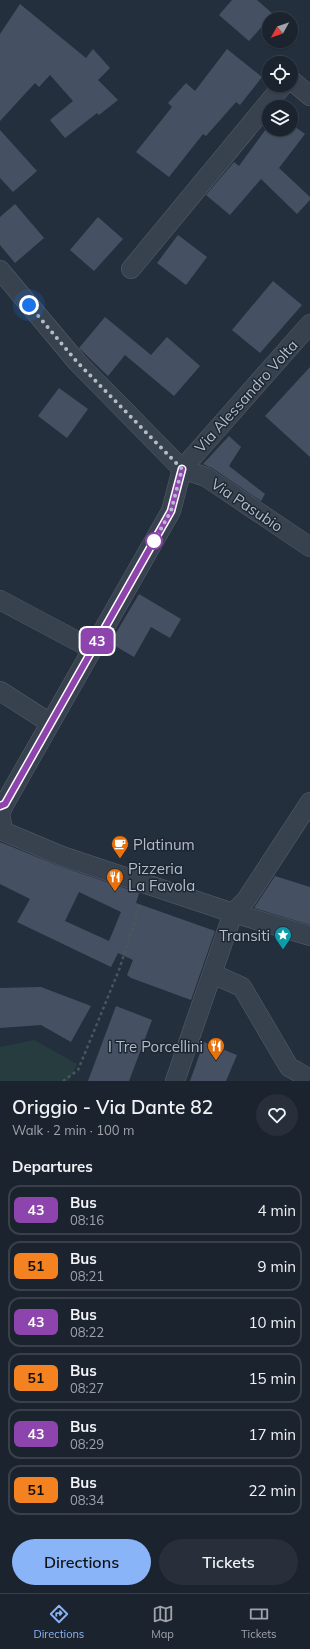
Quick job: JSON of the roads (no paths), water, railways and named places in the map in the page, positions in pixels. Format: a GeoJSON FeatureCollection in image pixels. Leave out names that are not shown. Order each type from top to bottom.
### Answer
{"type":"FeatureCollection","features":[{"type":"Feature","properties":{"kind":"street"},"geometry":{"type":"LineString","coordinates":[[298,86],[310,96]]}},
{"type":"Feature","properties":{"kind":"street"},"geometry":{"type":"LineString","coordinates":[[131,270],[277,92]]}},
{"type":"Feature","properties":{"kind":"street"},"geometry":{"type":"LineString","coordinates":[[0,270],[77,362],[182,469],[171,511],[50,723],[2,803],[0,813],[2,830],[62,856],[233,913],[310,936]]}},
{"type":"Feature","properties":{"kind":"street","name":"Via Alessandro Volta"},"geometry":{"type":"LineString","coordinates":[[182,469],[310,324]]}},
{"type":"Feature","properties":{"kind":"street","name":"Via Pasubio"},"geometry":{"type":"LineString","coordinates":[[182,469],[206,478],[310,548]]}},
{"type":"Feature","properties":{"kind":"street"},"geometry":{"type":"LineString","coordinates":[[0,600],[92,650]]}},
{"type":"Feature","properties":{"kind":"street"},"geometry":{"type":"LineString","coordinates":[[0,691],[50,723]]}},
{"type":"Feature","properties":{"kind":"street"},"geometry":{"type":"LineString","coordinates":[[175,1081],[233,913],[246,900],[310,802]]}},
{"type":"Feature","properties":{"kind":"street"},"geometry":{"type":"LineString","coordinates":[[213,974],[242,987],[289,1067],[310,1079]]}},
{"type":"Feature","properties":{"kind":"place","name":"Platinum"},"geometry":{"type":"Point","coordinates":[120,859]}},
{"type":"Feature","properties":{"kind":"place","name":"Pizzeria La Favola"},"geometry":{"type":"Point","coordinates":[115,892]}},
{"type":"Feature","properties":{"kind":"place","name":"Transiti"},"geometry":{"type":"Point","coordinates":[283,950]}},
{"type":"Feature","properties":{"kind":"place","name":"I Tre Porcellini"},"geometry":{"type":"Point","coordinates":[216,1061]}}]}
